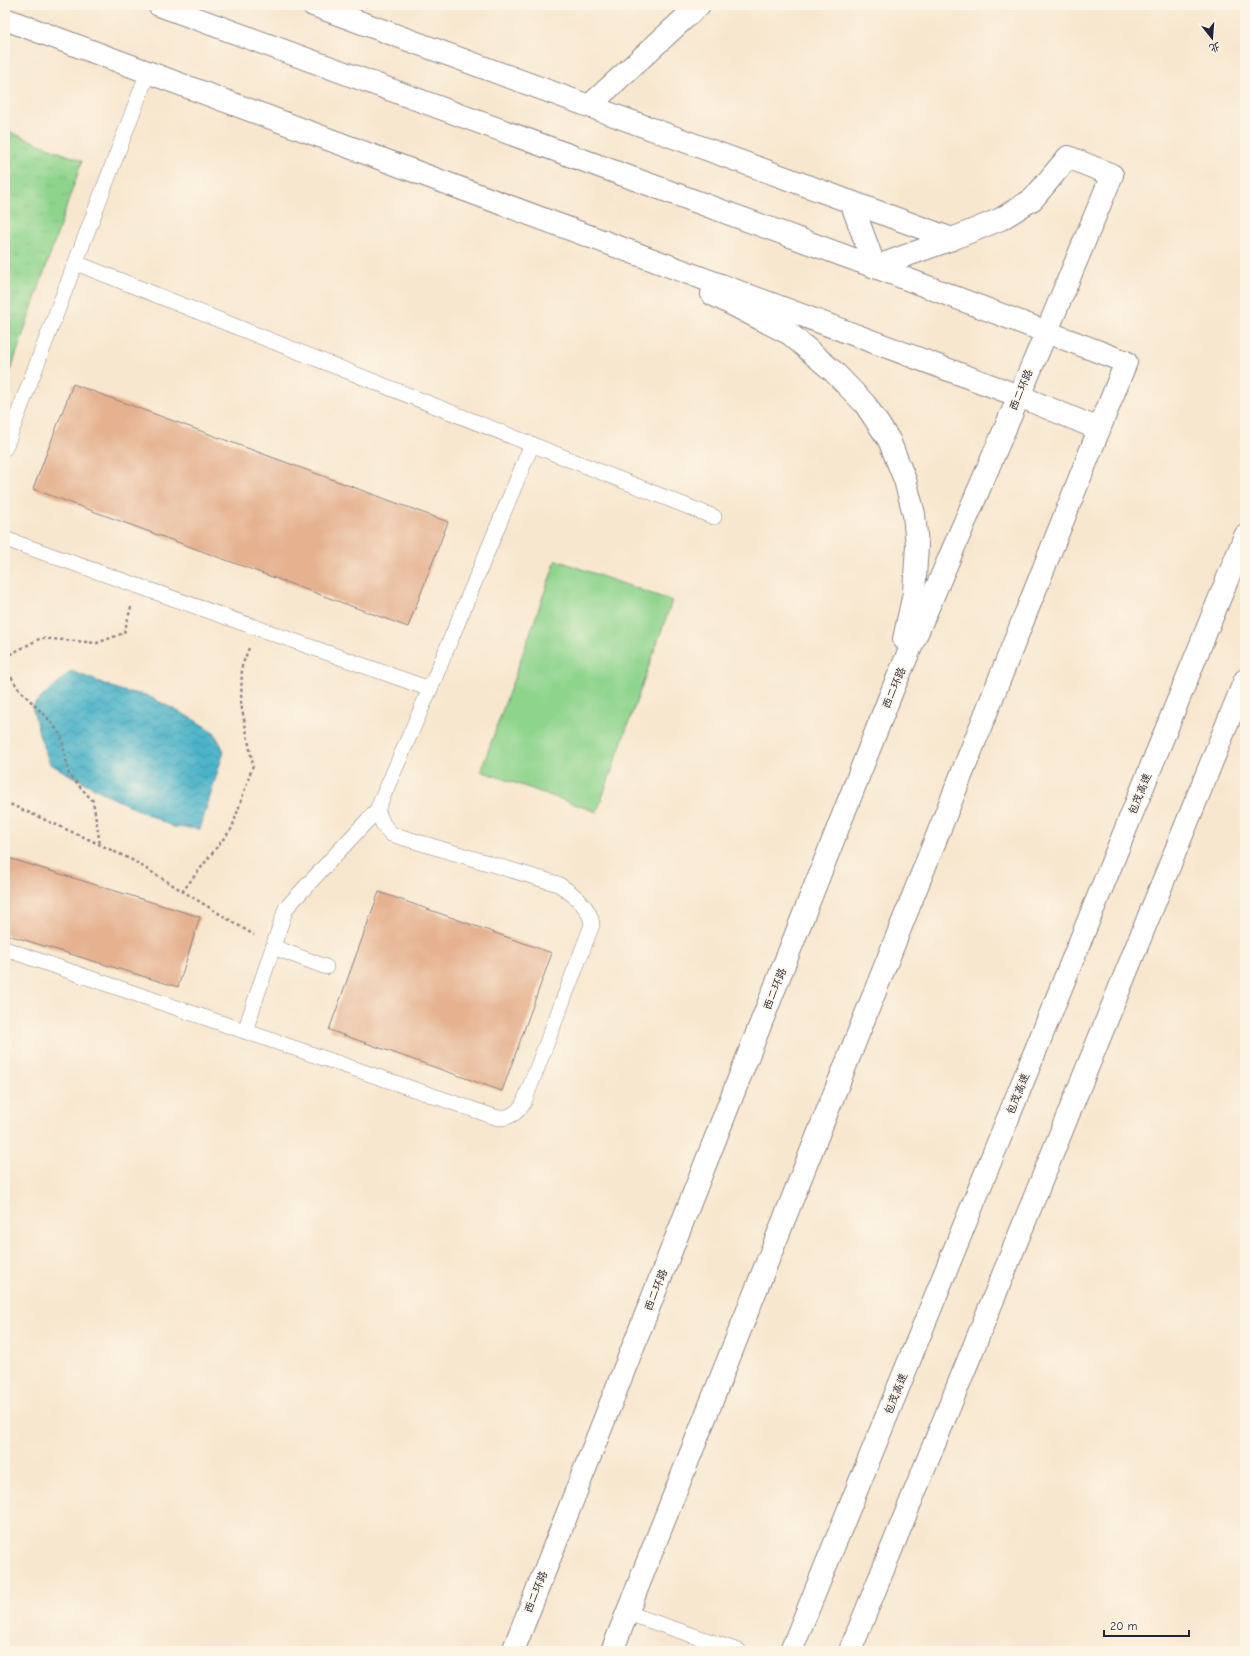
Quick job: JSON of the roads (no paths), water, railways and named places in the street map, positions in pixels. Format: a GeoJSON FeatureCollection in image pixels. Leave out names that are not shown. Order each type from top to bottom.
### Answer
{"type":"FeatureCollection","features":[{"type":"Feature","properties":{"kind":"main road"},"geometry":{"type":"LineString","coordinates":[[159,5],[876,267],[1126,362],[612,1651]]}},
{"type":"Feature","properties":{"kind":"main road"},"geometry":{"type":"LineString","coordinates":[[313,5],[952,239]]}},
{"type":"Feature","properties":{"kind":"main road"},"geometry":{"type":"LineString","coordinates":[[589,106],[699,5]]}},
{"type":"Feature","properties":{"kind":"main road"},"geometry":{"type":"LineString","coordinates":[[5,19],[619,246],[1019,396],[1099,429]]}},
{"type":"Feature","properties":{"kind":"main road","name":"西二环路"},"geometry":{"type":"LineString","coordinates":[[513,1651],[892,691],[1047,331],[1112,175],[1068,157],[1033,199],[1001,219],[952,239]]}},
{"type":"Feature","properties":{"kind":"main road"},"geometry":{"type":"LineString","coordinates":[[850,202],[876,267]]}},
{"type":"Feature","properties":{"kind":"main road"},"geometry":{"type":"LineString","coordinates":[[876,267],[952,239]]}},
{"type":"Feature","properties":{"kind":"main road"},"geometry":{"type":"LineString","coordinates":[[619,246],[790,334],[835,373],[865,404],[889,440],[905,480],[914,514],[916,545],[914,593],[892,691]]}},
{"type":"Feature","properties":{"kind":"main road","name":"包茂高速"},"geometry":{"type":"LineString","coordinates":[[791,1651],[1245,536]]}},
{"type":"Feature","properties":{"kind":"main road"},"geometry":{"type":"LineString","coordinates":[[850,1651],[1245,680]]}},
{"type":"Feature","properties":{"kind":"lane"},"geometry":{"type":"LineString","coordinates":[[5,448],[148,72]]}},
{"type":"Feature","properties":{"kind":"lane"},"geometry":{"type":"LineString","coordinates":[[76,263],[714,517]]}},
{"type":"Feature","properties":{"kind":"lane"},"geometry":{"type":"LineString","coordinates":[[245,1031],[286,908],[377,810],[430,689],[532,444]]}},
{"type":"Feature","properties":{"kind":"lane"},"geometry":{"type":"LineString","coordinates":[[5,539],[430,689]]}},
{"type":"Feature","properties":{"kind":"lane"},"geometry":{"type":"LineString","coordinates":[[5,949],[498,1118],[511,1116],[522,1106],[592,925],[589,914],[573,895],[558,884],[391,834],[383,824],[377,810]]}},
{"type":"Feature","properties":{"kind":"lane"},"geometry":{"type":"LineString","coordinates":[[273,947],[326,967]]}},
{"type":"Feature","properties":{"kind":"lane"},"geometry":{"type":"LineString","coordinates":[[627,1613],[740,1651]]}},
{"type":"Feature","properties":{"kind":"water"},"geometry":{"type":"Polygon","coordinates":[[[71,671],[123,691],[146,695],[191,718],[214,732],[224,751],[200,829],[174,827],[111,797],[50,764],[40,737],[32,706],[71,671]]]}}]}
